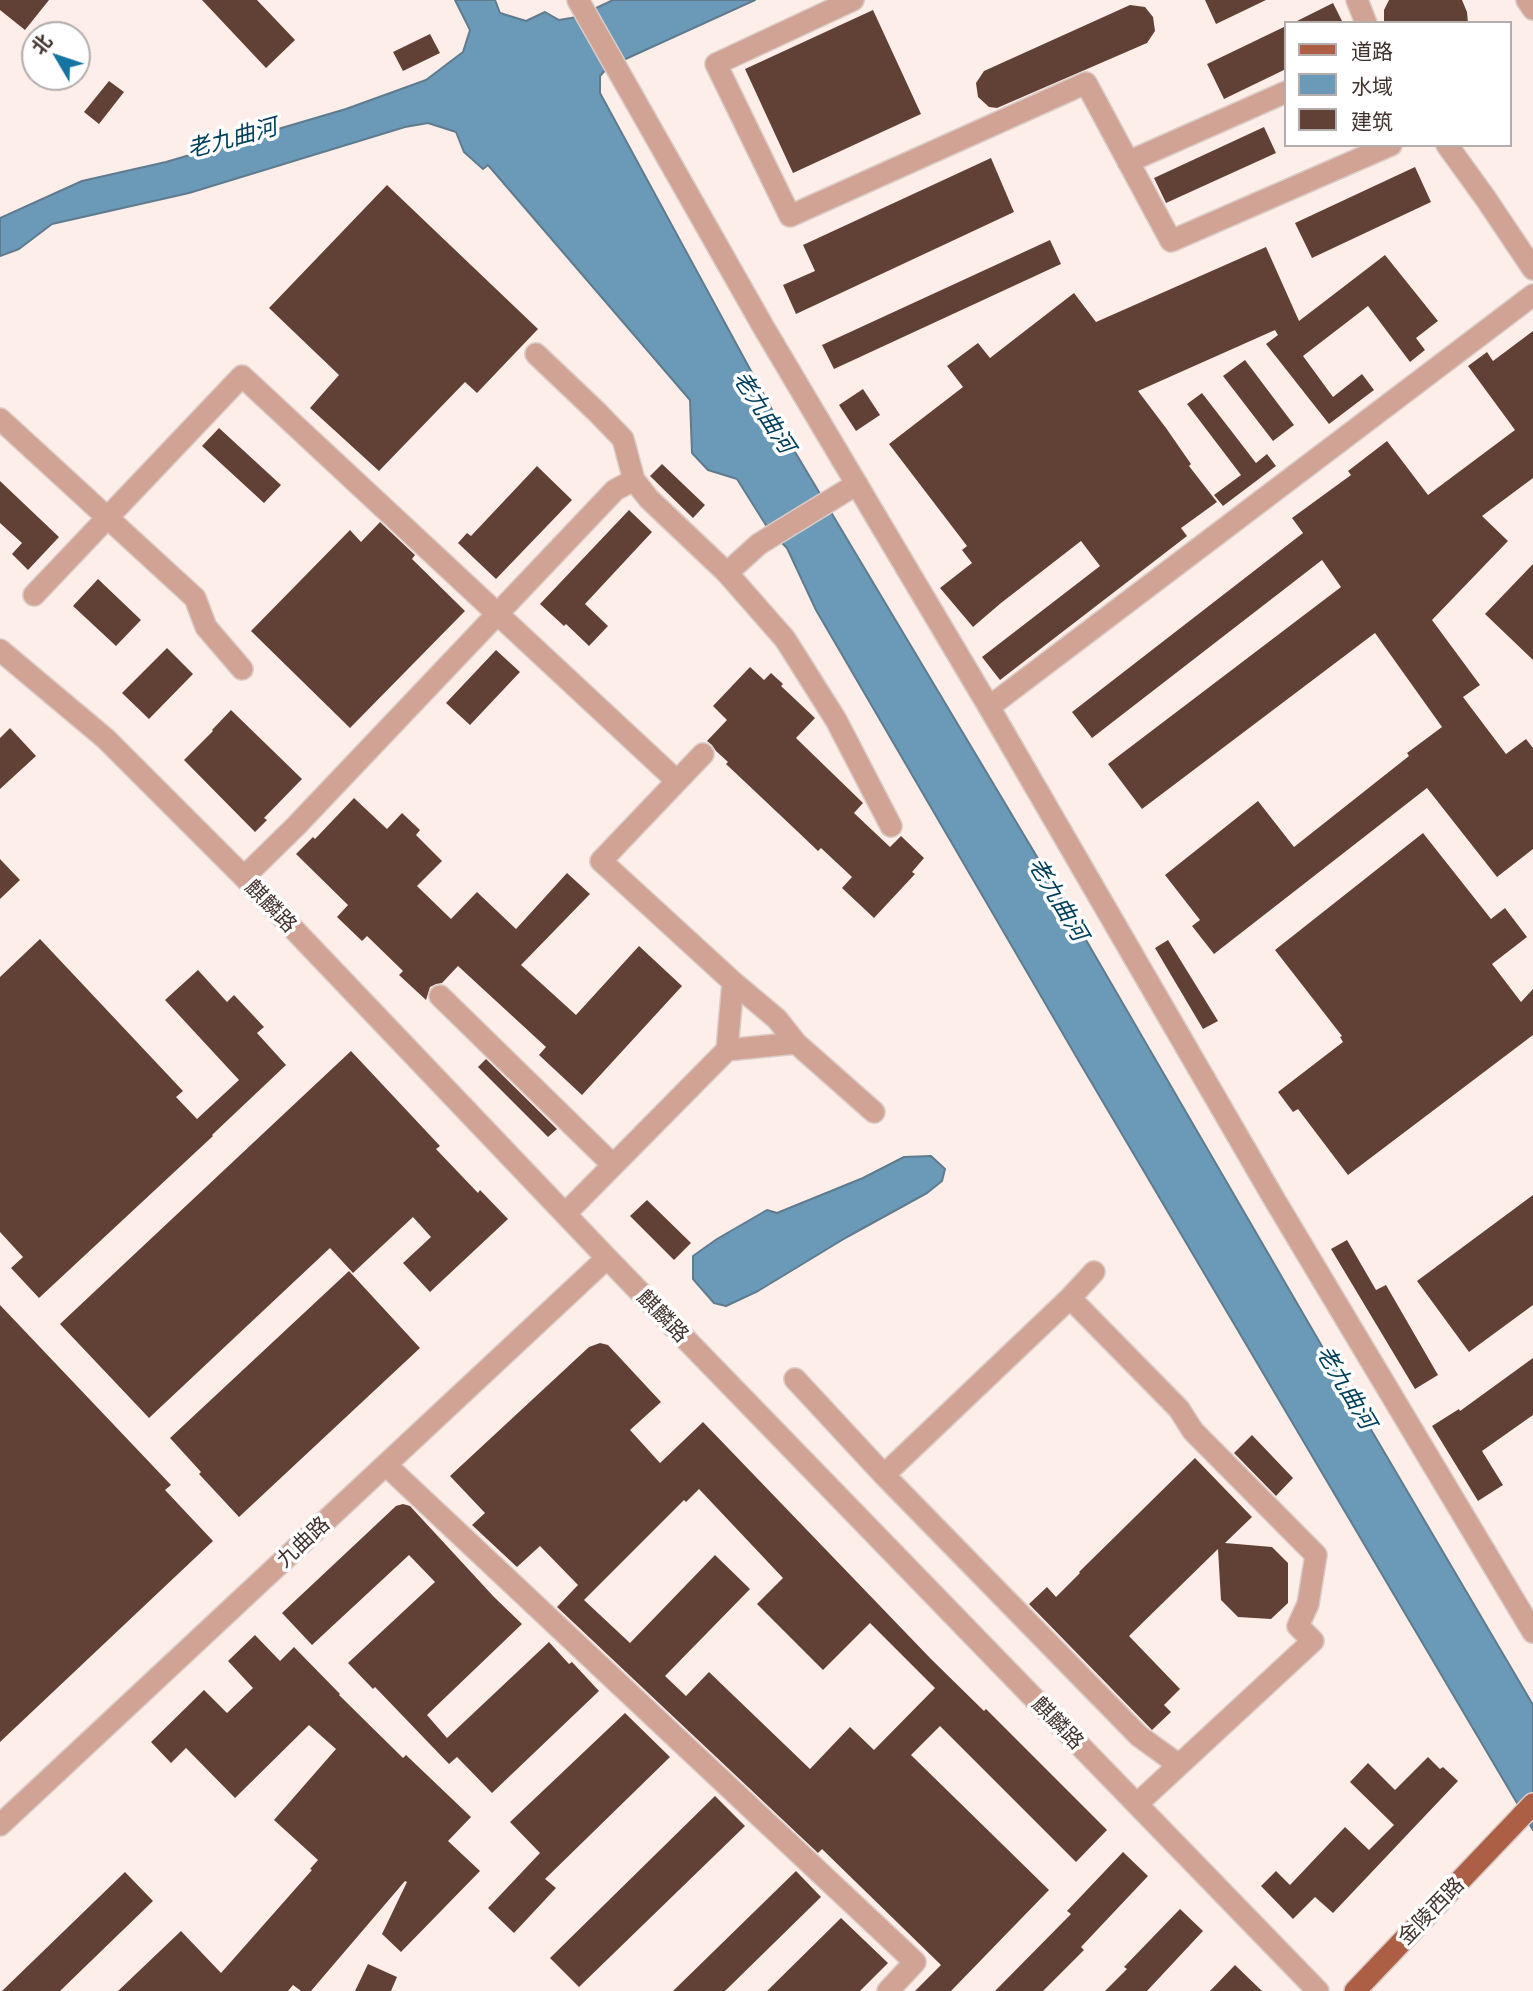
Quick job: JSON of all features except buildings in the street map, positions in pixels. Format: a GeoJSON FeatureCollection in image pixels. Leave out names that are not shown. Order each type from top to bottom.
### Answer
{"type":"FeatureCollection","features":[{"type":"Feature","properties":{"kind":"main road","name":"金陵西路"},"geometry":{"type":"LineString","coordinates":[[1360,1989],[1533,1804]]}},
{"type":"Feature","properties":{"kind":"street"},"geometry":{"type":"LineString","coordinates":[[853,0],[716,64],[790,216],[1086,83],[1171,242],[1386,147]]}},
{"type":"Feature","properties":{"kind":"street"},"geometry":{"type":"LineString","coordinates":[[1357,0],[1365,21]]}},
{"type":"Feature","properties":{"kind":"street"},"geometry":{"type":"LineString","coordinates":[[1527,0],[1533,9]]}},
{"type":"Feature","properties":{"kind":"street"},"geometry":{"type":"LineString","coordinates":[[580,3],[764,328],[989,707],[1273,1197],[1533,1632]]}},
{"type":"Feature","properties":{"kind":"street"},"geometry":{"type":"LineString","coordinates":[[1128,162],[1284,93]]}},
{"type":"Feature","properties":{"kind":"street"},"geometry":{"type":"LineString","coordinates":[[1448,147],[1533,269]]}},
{"type":"Feature","properties":{"kind":"street"},"geometry":{"type":"LineString","coordinates":[[989,707],[1533,295]]}},
{"type":"Feature","properties":{"kind":"street"},"geometry":{"type":"LineString","coordinates":[[536,354],[623,439],[634,480],[649,499],[727,573],[785,639],[836,720],[891,826]]}},
{"type":"Feature","properties":{"kind":"street"},"geometry":{"type":"LineString","coordinates":[[34,595],[242,376],[677,781]]}},
{"type":"Feature","properties":{"kind":"street"},"geometry":{"type":"LineString","coordinates":[[0,419],[195,598],[206,628],[242,669]]}},
{"type":"Feature","properties":{"kind":"street"},"geometry":{"type":"LineString","coordinates":[[244,877],[306,816],[615,490],[634,480]]}},
{"type":"Feature","properties":{"kind":"street"},"geometry":{"type":"LineString","coordinates":[[727,573],[759,544],[857,484]]}},
{"type":"Feature","properties":{"kind":"street","name":"麒麟路"},"geometry":{"type":"LineString","coordinates":[[0,650],[106,739],[244,877],[607,1258],[1318,1991]]}},
{"type":"Feature","properties":{"kind":"street"},"geometry":{"type":"LineString","coordinates":[[703,754],[601,862],[777,1019],[796,1043],[874,1112]]}},
{"type":"Feature","properties":{"kind":"street"},"geometry":{"type":"LineString","coordinates":[[727,1050],[733,982]]}},
{"type":"Feature","properties":{"kind":"street"},"geometry":{"type":"LineString","coordinates":[[440,996],[613,1165]]}},
{"type":"Feature","properties":{"kind":"street"},"geometry":{"type":"LineString","coordinates":[[565,1214],[727,1050],[796,1043]]}},
{"type":"Feature","properties":{"kind":"street","name":"九曲路"},"geometry":{"type":"LineString","coordinates":[[0,1825],[607,1258]]}},
{"type":"Feature","properties":{"kind":"street"},"geometry":{"type":"LineString","coordinates":[[884,1475],[1094,1272]]}},
{"type":"Feature","properties":{"kind":"street"},"geometry":{"type":"LineString","coordinates":[[1070,1298],[1179,1409],[1193,1430],[1316,1555],[1308,1604],[1298,1626],[1313,1641],[1137,1804]]}},
{"type":"Feature","properties":{"kind":"street"},"geometry":{"type":"LineString","coordinates":[[794,1379],[1139,1736],[1180,1765]]}},
{"type":"Feature","properties":{"kind":"street"},"geometry":{"type":"LineString","coordinates":[[386,1465],[915,1962],[888,1991]]}},
{"type":"Feature","properties":{"kind":"water","name":"老九曲河"},"geometry":{"type":"Polygon","coordinates":[[[455,0],[495,0],[500,13],[526,21],[545,12],[559,20],[577,17],[613,0],[755,0],[608,67],[600,76],[600,93],[795,452],[1061,897],[1533,1705],[1533,1830],[816,610],[787,548],[769,530],[737,479],[708,470],[692,453],[690,400],[488,165],[483,169],[464,152],[456,132],[428,123],[405,127],[189,193],[52,224],[19,249],[0,256],[0,218],[82,181],[166,162],[346,109],[426,80],[463,52],[470,30],[455,0]]]}},
{"type":"Feature","properties":{"kind":"water"},"geometry":{"type":"Polygon","coordinates":[[[931,1156],[945,1169],[942,1181],[927,1193],[758,1291],[726,1306],[714,1303],[693,1279],[693,1256],[767,1210],[777,1213],[863,1178],[904,1157],[931,1156]]]}}]}
